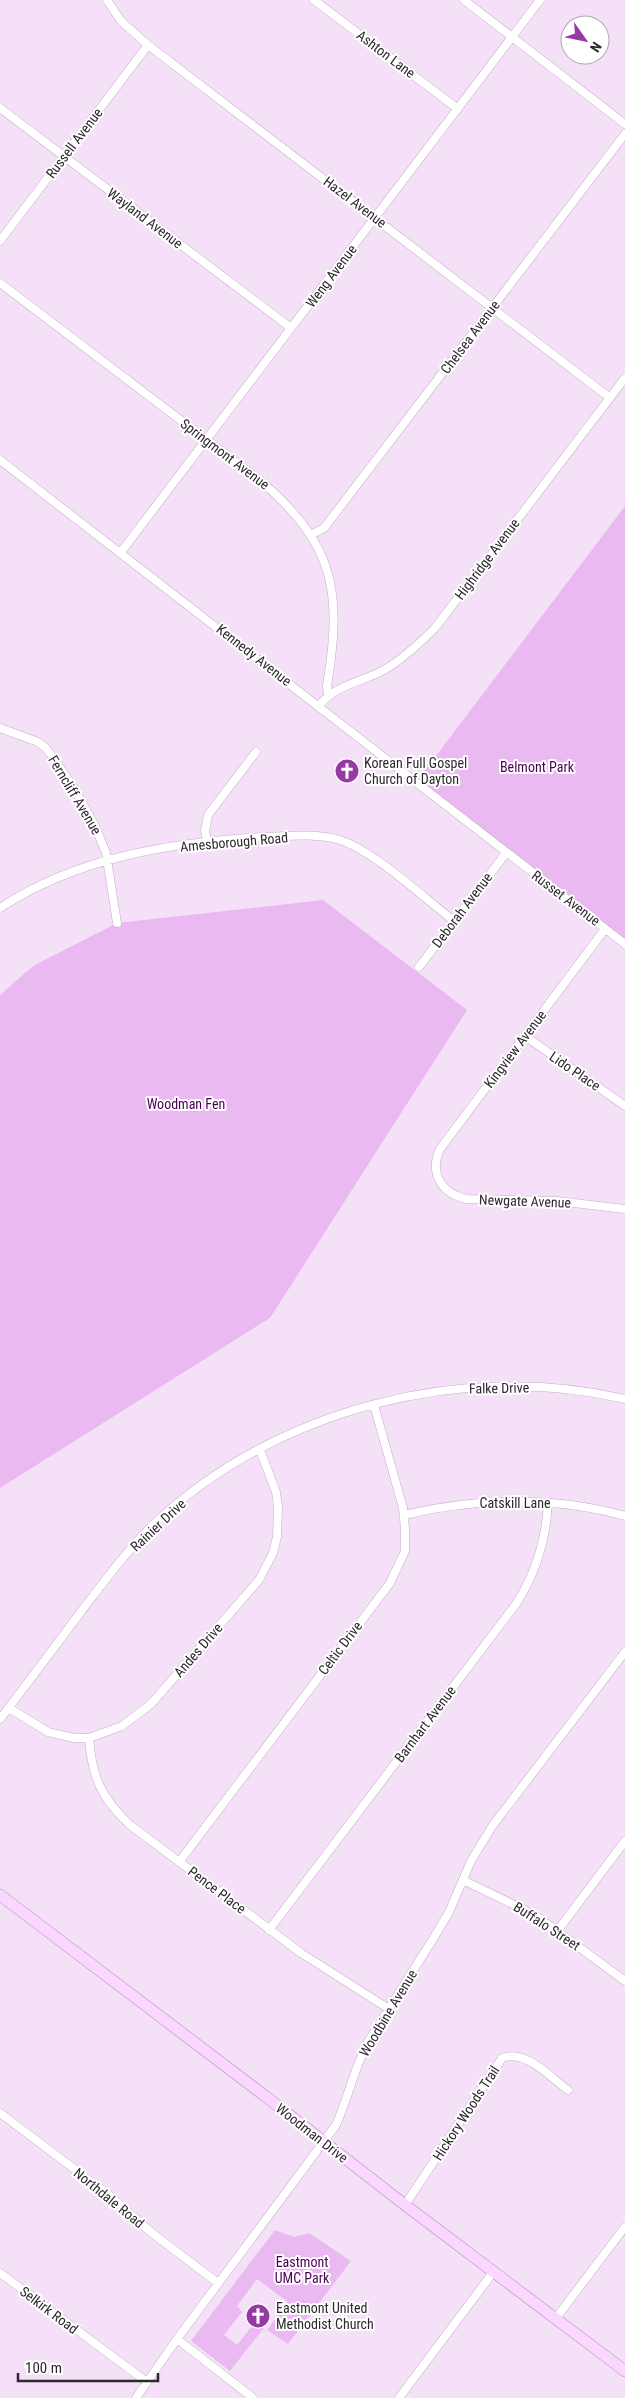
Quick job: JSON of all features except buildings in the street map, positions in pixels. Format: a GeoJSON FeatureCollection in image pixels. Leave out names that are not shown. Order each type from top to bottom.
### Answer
{"type":"FeatureCollection","features":[{"type":"Feature","properties":{"kind":"main road","name":"Woodman Drive"},"geometry":{"type":"LineString","coordinates":[[0,1895],[625,2371]]}},
{"type":"Feature","properties":{"kind":"street","name":"Hazel Avenue"},"geometry":{"type":"LineString","coordinates":[[107,0],[121,21],[148,46],[375,217],[610,398]]}},
{"type":"Feature","properties":{"kind":"street","name":"Ashton Lane"},"geometry":{"type":"LineString","coordinates":[[314,0],[458,109]]}},
{"type":"Feature","properties":{"kind":"street"},"geometry":{"type":"LineString","coordinates":[[464,0],[625,124]]}},
{"type":"Feature","properties":{"kind":"street","name":"Weng Avenue"},"geometry":{"type":"LineString","coordinates":[[121,552],[540,0]]}},
{"type":"Feature","properties":{"kind":"street","name":"Russell Avenue"},"geometry":{"type":"LineString","coordinates":[[0,241],[148,46]]}},
{"type":"Feature","properties":{"kind":"street","name":"Wayland Avenue"},"geometry":{"type":"LineString","coordinates":[[0,108],[291,328]]}},
{"type":"Feature","properties":{"kind":"street","name":"Chelsea Avenue"},"geometry":{"type":"LineString","coordinates":[[311,535],[324,528],[625,134]]}},
{"type":"Feature","properties":{"kind":"street","name":"Springmont Avenue"},"geometry":{"type":"LineString","coordinates":[[0,283],[280,497],[311,535],[328,572],[335,607],[332,655],[327,686],[328,695]]}},
{"type":"Feature","properties":{"kind":"street","name":"Highridge Avenue"},"geometry":{"type":"LineString","coordinates":[[319,706],[328,695],[384,670],[422,642],[435,628],[625,378]]}},
{"type":"Feature","properties":{"kind":"street","name":"Kennedy Avenue"},"geometry":{"type":"LineString","coordinates":[[0,460],[506,852]]}},
{"type":"Feature","properties":{"kind":"street","name":"Ferncliff Avenue"},"geometry":{"type":"LineString","coordinates":[[0,728],[38,742],[53,755],[96,826],[107,859],[117,923]]}},
{"type":"Feature","properties":{"kind":"street"},"geometry":{"type":"LineString","coordinates":[[207,841],[205,831],[208,815],[256,752]]}},
{"type":"Feature","properties":{"kind":"street","name":"Amesborough Road"},"geometry":{"type":"LineString","coordinates":[[0,908],[38,887],[107,859],[207,841],[308,835],[340,841],[369,855],[454,921]]}},
{"type":"Feature","properties":{"kind":"street","name":"Deborah Avenue"},"geometry":{"type":"LineString","coordinates":[[419,967],[506,852]]}},
{"type":"Feature","properties":{"kind":"street","name":"Russet Avenue"},"geometry":{"type":"LineString","coordinates":[[506,852],[625,944]]}},
{"type":"Feature","properties":{"kind":"street","name":"Kingview Avenue"},"geometry":{"type":"LineString","coordinates":[[436,1174],[435,1165],[440,1149],[605,929]]}},
{"type":"Feature","properties":{"kind":"street","name":"Lido Place"},"geometry":{"type":"LineString","coordinates":[[525,1036],[625,1106]]}},
{"type":"Feature","properties":{"kind":"street","name":"Newgate Avenue"},"geometry":{"type":"LineString","coordinates":[[436,1174],[438,1180],[450,1193],[466,1199],[557,1201],[625,1208]]}},
{"type":"Feature","properties":{"kind":"street","name":"Falke Drive"},"geometry":{"type":"LineString","coordinates":[[374,1405],[442,1391],[489,1387],[547,1388],[625,1399]]}},
{"type":"Feature","properties":{"kind":"street","name":"Rainier Drive"},"geometry":{"type":"LineString","coordinates":[[0,1719],[111,1572],[136,1543],[174,1507],[205,1483],[260,1450],[322,1422],[374,1405]]}},
{"type":"Feature","properties":{"kind":"street","name":"Celtic Drive"},"geometry":{"type":"LineString","coordinates":[[179,1862],[390,1583],[404,1551],[404,1515],[374,1405]]}},
{"type":"Feature","properties":{"kind":"street","name":"Andes Drive"},"geometry":{"type":"LineString","coordinates":[[9,1708],[48,1732],[74,1738],[89,1738],[122,1726],[151,1704],[259,1580],[266,1568],[277,1537],[278,1507],[276,1492],[260,1450]]}},
{"type":"Feature","properties":{"kind":"street","name":"Catskill Lane"},"geometry":{"type":"LineString","coordinates":[[404,1515],[462,1504],[495,1501],[548,1502],[625,1516]]}},
{"type":"Feature","properties":{"kind":"street","name":"Barnhart Avenue"},"geometry":{"type":"LineString","coordinates":[[269,1930],[516,1604],[531,1578],[539,1556],[547,1522],[548,1502]]}},
{"type":"Feature","properties":{"kind":"street","name":"Woodbine Avenue"},"geometry":{"type":"LineString","coordinates":[[136,2398],[218,2283],[336,2125],[346,2101],[359,2058],[433,1939],[471,1861],[492,1825],[625,1652]]}},
{"type":"Feature","properties":{"kind":"street","name":"Pence Place"},"geometry":{"type":"LineString","coordinates":[[89,1738],[94,1772],[109,1803],[130,1825],[301,1953],[389,2009]]}},
{"type":"Feature","properties":{"kind":"street"},"geometry":{"type":"LineString","coordinates":[[558,1930],[625,1841]]}},
{"type":"Feature","properties":{"kind":"street","name":"Buffalo Street"},"geometry":{"type":"LineString","coordinates":[[463,1880],[511,1902],[558,1930],[625,1981]]}},
{"type":"Feature","properties":{"kind":"street","name":"Hickory Woods Trail"},"geometry":{"type":"LineString","coordinates":[[405,2205],[502,2058],[508,2056],[524,2059],[568,2090]]}},
{"type":"Feature","properties":{"kind":"street","name":"Northdale Road"},"geometry":{"type":"LineString","coordinates":[[0,2112],[109,2195],[152,2233],[218,2283]]}},
{"type":"Feature","properties":{"kind":"street"},"geometry":{"type":"LineString","coordinates":[[556,2318],[625,2227]]}},
{"type":"Feature","properties":{"kind":"street"},"geometry":{"type":"LineString","coordinates":[[399,2398],[494,2271]]}},
{"type":"Feature","properties":{"kind":"street","name":"Selkirk Road"},"geometry":{"type":"LineString","coordinates":[[0,2273],[147,2382]]}},
{"type":"Feature","properties":{"kind":"street"},"geometry":{"type":"LineString","coordinates":[[177,2339],[253,2398]]}},
{"type":"Feature","properties":{"kind":"green space","name":"Belmont Park"},"geometry":{"type":"Polygon","coordinates":[[[625,506],[625,944],[417,781],[625,506]]]}},
{"type":"Feature","properties":{"kind":"green space","name":"Woodman Fen"},"geometry":{"type":"Polygon","coordinates":[[[323,900],[467,1010],[270,1318],[0,1488],[0,995],[33,966],[117,923],[323,900]]]}},
{"type":"Feature","properties":{"kind":"green space","name":"Eastmont UMC Park"},"geometry":{"type":"Polygon","coordinates":[[[275,2230],[294,2237],[309,2233],[351,2261],[288,2344],[267,2330],[288,2302],[257,2279],[237,2306],[242,2312],[224,2335],[237,2345],[256,2321],[264,2328],[230,2371],[191,2341],[275,2230]]]}},
{"type":"Feature","properties":{"kind":"place","name":"Korean Full Gospel Church of Dayton"},"geometry":{"type":"Point","coordinates":[347,771]}},
{"type":"Feature","properties":{"kind":"place","name":"Eastmont United Methodist Church"},"geometry":{"type":"Point","coordinates":[258,2316]}}]}
